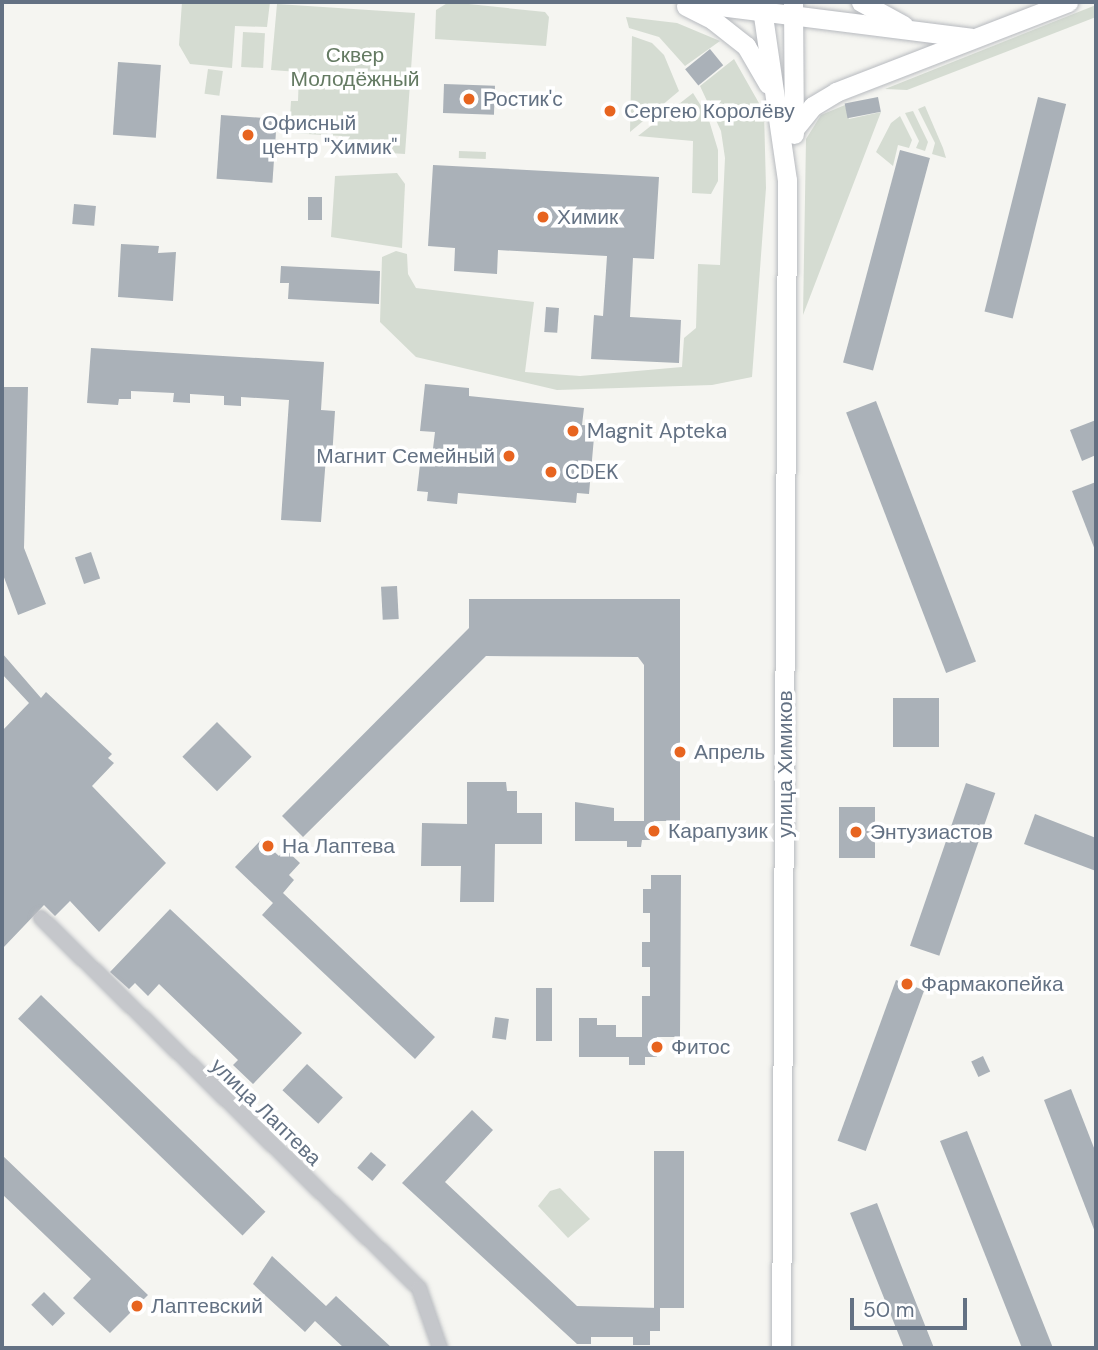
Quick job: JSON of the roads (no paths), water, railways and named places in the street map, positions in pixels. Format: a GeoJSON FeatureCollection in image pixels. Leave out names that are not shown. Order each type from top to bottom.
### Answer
{"type":"FeatureCollection","features":[{"type":"Feature","properties":{"kind":"main road"},"geometry":{"type":"LineString","coordinates":[[676,2],[713,20],[746,46],[775,101]]}},
{"type":"Feature","properties":{"kind":"main road"},"geometry":{"type":"LineString","coordinates":[[688,2],[793,9],[913,31],[976,38]]}},
{"type":"Feature","properties":{"kind":"main road"},"geometry":{"type":"LineString","coordinates":[[860,2],[913,31]]}},
{"type":"Feature","properties":{"kind":"main road"},"geometry":{"type":"LineString","coordinates":[[795,128],[813,106],[836,92],[1068,2]]}},
{"type":"Feature","properties":{"kind":"main road","name":"улица Химиков"},"geometry":{"type":"LineString","coordinates":[[762,6],[787,180]]}},
{"type":"Feature","properties":{"kind":"main road","name":"улица Химиков"},"geometry":{"type":"LineString","coordinates":[[781,1348],[787,180],[795,128],[793,9]]}},
{"type":"Feature","properties":{"kind":"street","name":"улица Лаптева"},"geometry":{"type":"LineString","coordinates":[[41,918],[419,1289],[440,1348]]}},
{"type":"Feature","properties":{"kind":"place","name":"Ростик'с"},"geometry":{"type":"Point","coordinates":[469,99]}},
{"type":"Feature","properties":{"kind":"place","name":"Сергею Королёву"},"geometry":{"type":"Point","coordinates":[610,111]}},
{"type":"Feature","properties":{"kind":"place","name":"Офисный центр \"Химик\""},"geometry":{"type":"Point","coordinates":[248,135]}},
{"type":"Feature","properties":{"kind":"place","name":"Химик"},"geometry":{"type":"Point","coordinates":[543,217]}},
{"type":"Feature","properties":{"kind":"place","name":"Magnit Apteka"},"geometry":{"type":"Point","coordinates":[573,431]}},
{"type":"Feature","properties":{"kind":"place","name":"Магнит Семейный"},"geometry":{"type":"Point","coordinates":[509,456]}},
{"type":"Feature","properties":{"kind":"place","name":"CDEK"},"geometry":{"type":"Point","coordinates":[551,472]}},
{"type":"Feature","properties":{"kind":"place","name":"Апрель"},"geometry":{"type":"Point","coordinates":[680,752]}},
{"type":"Feature","properties":{"kind":"place","name":"Карапузик"},"geometry":{"type":"Point","coordinates":[654,831]}},
{"type":"Feature","properties":{"kind":"place","name":"Энтузиастов"},"geometry":{"type":"Point","coordinates":[856,832]}},
{"type":"Feature","properties":{"kind":"place","name":"На Лаптева"},"geometry":{"type":"Point","coordinates":[268,846]}},
{"type":"Feature","properties":{"kind":"place","name":"Фармакопейка"},"geometry":{"type":"Point","coordinates":[907,984]}},
{"type":"Feature","properties":{"kind":"place","name":"Фитос"},"geometry":{"type":"Point","coordinates":[657,1047]}},
{"type":"Feature","properties":{"kind":"place","name":"Лаптевский"},"geometry":{"type":"Point","coordinates":[137,1306]}},
{"type":"Feature","properties":{"kind":"park label","name":"Сквер Молодёжный"},"geometry":{"type":"Point","coordinates":[355,67]}}]}
